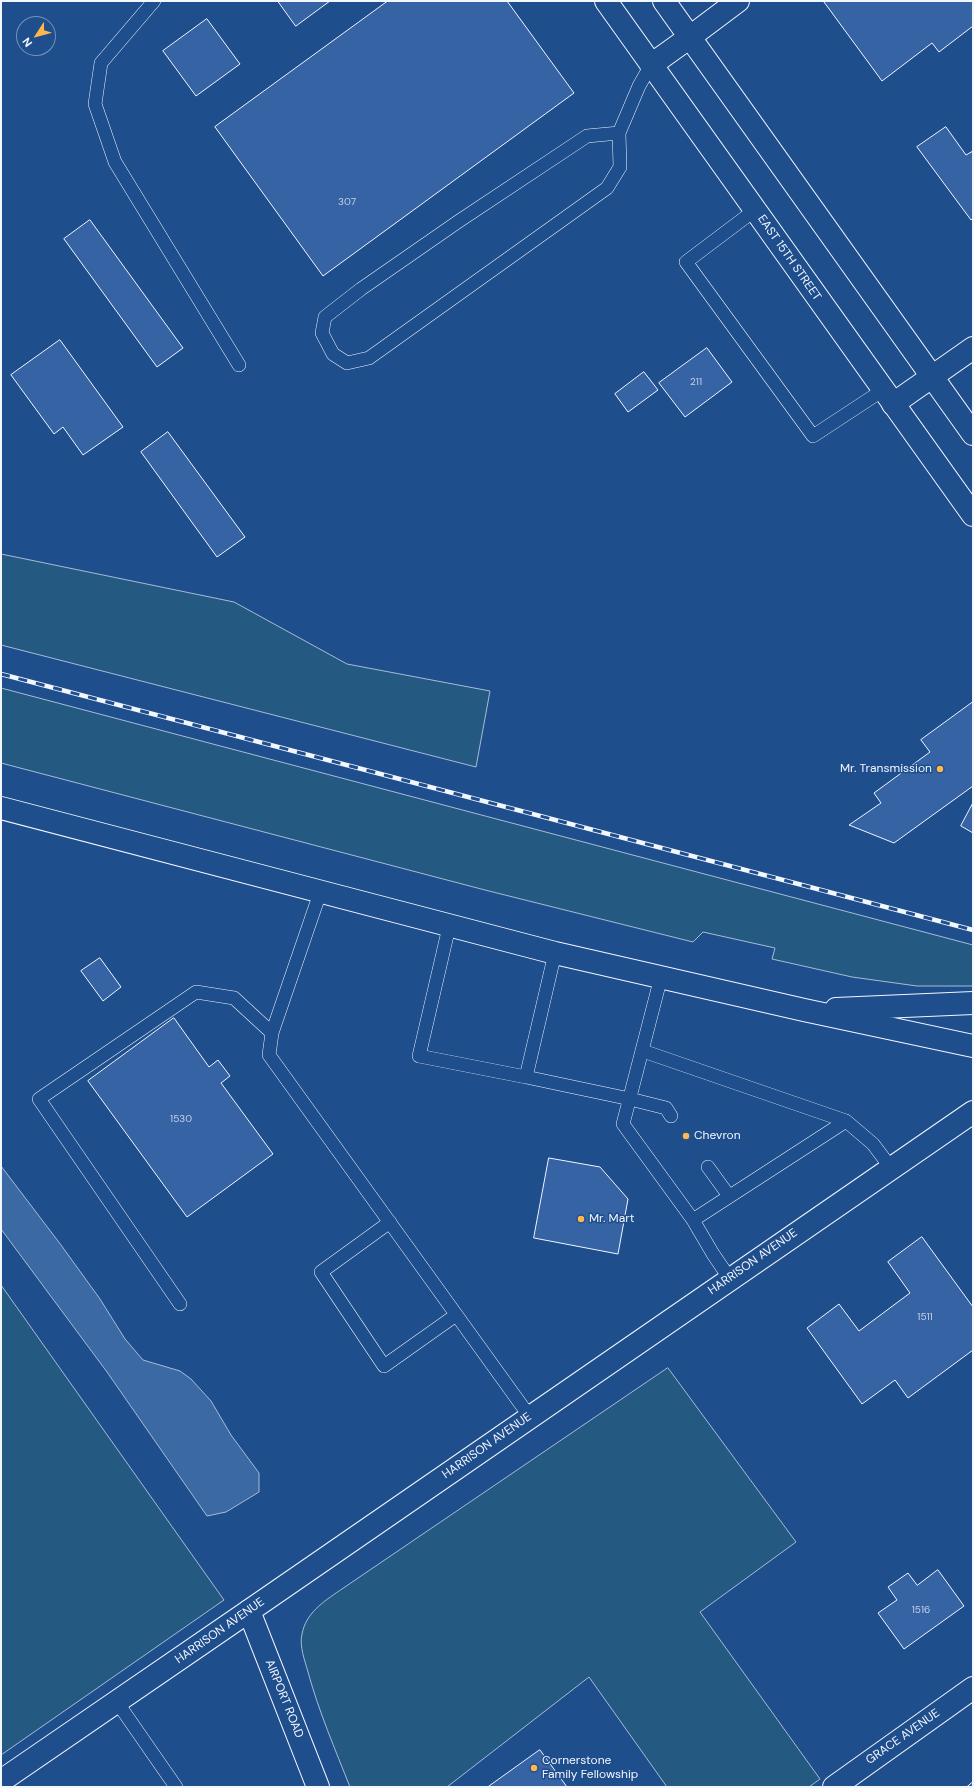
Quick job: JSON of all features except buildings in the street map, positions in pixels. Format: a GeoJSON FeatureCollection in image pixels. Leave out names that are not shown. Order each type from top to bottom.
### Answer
{"type":"FeatureCollection","features":[{"type":"Feature","properties":{"kind":"main road","name":"EAST 15TH STREET"},"geometry":{"type":"LineString","coordinates":[[606,1],[973,515]]}},
{"type":"Feature","properties":{"kind":"main road"},"geometry":{"type":"LineString","coordinates":[[664,1],[973,434]]}},
{"type":"Feature","properties":{"kind":"main road"},"geometry":{"type":"LineString","coordinates":[[651,65],[738,1]]}},
{"type":"Feature","properties":{"kind":"main road"},"geometry":{"type":"LineString","coordinates":[[888,397],[932,377],[973,348]]}},
{"type":"Feature","properties":{"kind":"main road"},"geometry":{"type":"LineString","coordinates":[[1,808],[449,927],[555,953],[804,1010],[973,1046]]}},
{"type":"Feature","properties":{"kind":"main road"},"geometry":{"type":"LineString","coordinates":[[804,1010],[973,1003]]}},
{"type":"Feature","properties":{"kind":"main road","name":"HARRISON AVENUE"},"geometry":{"type":"LineString","coordinates":[[1,1781],[973,1112]]}},
{"type":"Feature","properties":{"kind":"main road","name":"AIRPORT ROAD"},"geometry":{"type":"LineString","coordinates":[[249,1611],[318,1787]]}},
{"type":"Feature","properties":{"kind":"main road","name":"GRACE AVENUE"},"geometry":{"type":"LineString","coordinates":[[834,1787],[973,1688]]}},
{"type":"Feature","properties":{"kind":"lane"},"geometry":{"type":"LineString","coordinates":[[154,1],[101,63],[95,104],[115,162],[239,365]]}},
{"type":"Feature","properties":{"kind":"lane"},"geometry":{"type":"LineString","coordinates":[[619,133],[587,136],[459,221],[361,289],[324,317],[322,333],[333,354],[347,363],[369,358],[607,188],[620,167],[619,133],[639,86],[651,65]]}},
{"type":"Feature","properties":{"kind":"lane"},"geometry":{"type":"LineString","coordinates":[[755,210],[686,262],[813,436],[888,397]]}},
{"type":"Feature","properties":{"kind":"lane"},"geometry":{"type":"LineString","coordinates":[[320,893],[272,1033],[270,1055],[530,1417]]}},
{"type":"Feature","properties":{"kind":"lane"},"geometry":{"type":"LineString","coordinates":[[449,927],[419,1056],[630,1098],[666,1108],[671,1116]]}},
{"type":"Feature","properties":{"kind":"lane"},"geometry":{"type":"LineString","coordinates":[[526,1078],[555,953]]}},
{"type":"Feature","properties":{"kind":"lane"},"geometry":{"type":"LineString","coordinates":[[661,977],[623,1124],[694,1220],[713,1254],[730,1279]]}},
{"type":"Feature","properties":{"kind":"lane"},"geometry":{"type":"LineString","coordinates":[[180,1304],[39,1099],[196,992],[234,998],[272,1033]]}},
{"type":"Feature","properties":{"kind":"lane"},"geometry":{"type":"LineString","coordinates":[[643,1051],[846,1121],[873,1144],[891,1168]]}},
{"type":"Feature","properties":{"kind":"lane"},"geometry":{"type":"LineString","coordinates":[[694,1220],[846,1121]]}},
{"type":"Feature","properties":{"kind":"lane"},"geometry":{"type":"LineString","coordinates":[[708,1167],[729,1196]]}},
{"type":"Feature","properties":{"kind":"lane"},"geometry":{"type":"LineString","coordinates":[[390,1222],[321,1272],[384,1366],[456,1315]]}},
{"type":"Feature","properties":{"kind":"lane"},"geometry":{"type":"LineString","coordinates":[[117,1702],[176,1787]]}},
{"type":"Feature","properties":{"kind":"shaded area"},"geometry":{"type":"Polygon","coordinates":[[[1,554],[234,602],[347,664],[490,691],[476,767],[1,645],[1,554]]]}},
{"type":"Feature","properties":{"kind":"shaded area"},"geometry":{"type":"Polygon","coordinates":[[[1,688],[973,945],[973,986],[917,986],[852,977],[772,959],[775,948],[703,932],[693,942],[485,890],[1,763],[1,688]]]}},
{"type":"Feature","properties":{"kind":"shaded area"},"geometry":{"type":"Polygon","coordinates":[[[1,1166],[100,1299],[125,1339],[143,1360],[180,1371],[191,1379],[211,1401],[231,1435],[259,1473],[259,1492],[226,1512],[207,1516],[107,1372],[1,1229],[1,1166]]]}},
{"type":"Feature","properties":{"kind":"shaded area"},"geometry":{"type":"Polygon","coordinates":[[[1,1285],[224,1600],[1,1755],[1,1285]]]}},
{"type":"Feature","properties":{"kind":"shaded area"},"geometry":{"type":"Polygon","coordinates":[[[668,1368],[796,1542],[700,1612],[820,1779],[809,1787],[667,1787],[589,1677],[447,1787],[350,1787],[322,1716],[312,1687],[303,1653],[301,1643],[302,1634],[311,1614],[333,1595],[668,1368]]]}},
{"type":"Feature","properties":{"kind":"railway"},"geometry":{"type":"LineString","coordinates":[[1,674],[973,930]]}},
{"type":"Feature","properties":{"kind":"place","name":"Mr. Transmission"},"geometry":{"type":"Point","coordinates":[940,769]}},
{"type":"Feature","properties":{"kind":"place","name":"Chevron"},"geometry":{"type":"Point","coordinates":[686,1136]}},
{"type":"Feature","properties":{"kind":"place","name":"Mr. Mart"},"geometry":{"type":"Point","coordinates":[581,1219]}},
{"type":"Feature","properties":{"kind":"place","name":"Cornerstone Family Fellowship"},"geometry":{"type":"Point","coordinates":[534,1768]}}]}
